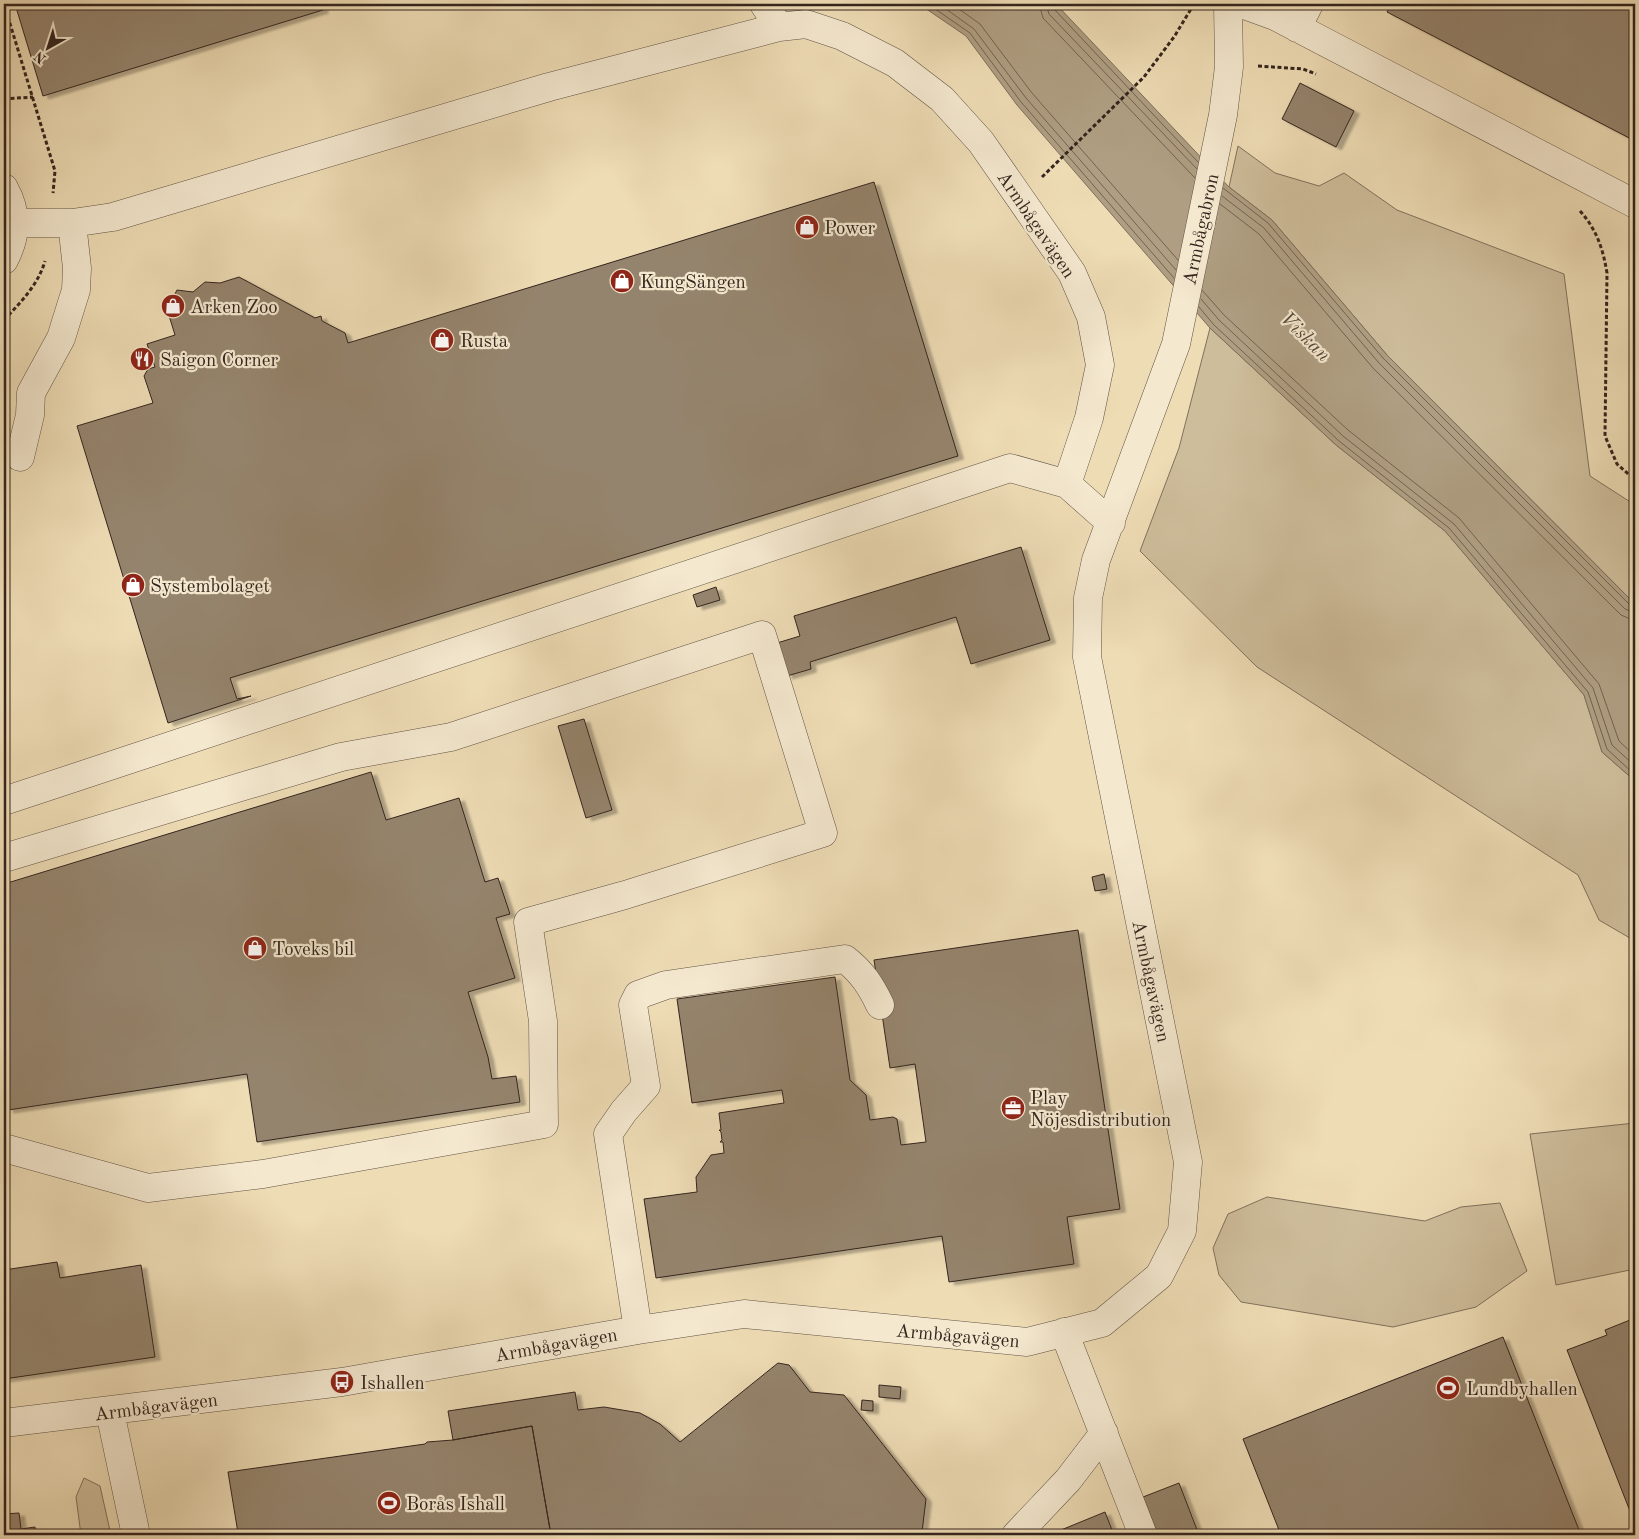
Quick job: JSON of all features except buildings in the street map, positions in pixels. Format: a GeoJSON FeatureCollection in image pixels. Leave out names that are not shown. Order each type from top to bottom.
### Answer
{"type":"FeatureCollection","features":[{"type":"Feature","properties":{"kind":"street"},"geometry":{"type":"LineString","coordinates":[[764,4],[779,27]]}},
{"type":"Feature","properties":{"kind":"street","name":"Armbågabron"},"geometry":{"type":"LineString","coordinates":[[1176,344],[1223,115],[1229,67],[1228,4]]}},
{"type":"Feature","properties":{"kind":"street"},"geometry":{"type":"LineString","coordinates":[[1242,4],[1275,16],[1635,204]]}},
{"type":"Feature","properties":{"kind":"street"},"geometry":{"type":"LineString","coordinates":[[1296,28],[1309,4]]}},
{"type":"Feature","properties":{"kind":"street","name":"Armbågavägen"},"geometry":{"type":"LineString","coordinates":[[15,223],[60,223],[113,218],[549,87],[779,27],[806,24],[842,36],[895,63],[942,99],[981,142],[1072,273],[1091,317],[1100,365],[1089,418],[1067,484]]}},
{"type":"Feature","properties":{"kind":"street"},"geometry":{"type":"LineString","coordinates":[[4,188],[11,201],[15,223],[12,244],[4,260]]}},
{"type":"Feature","properties":{"kind":"street"},"geometry":{"type":"LineString","coordinates":[[20,458],[30,415],[31,393],[61,338],[76,290],[77,268],[60,223]]}},
{"type":"Feature","properties":{"kind":"street","name":"Armbågavägen"},"geometry":{"type":"LineString","coordinates":[[4,1423],[110,1412],[342,1382],[638,1330],[744,1314],[1027,1342],[1102,1323],[1159,1276],[1182,1231],[1188,1162],[1087,657],[1088,598],[1096,560],[1176,344]]}},
{"type":"Feature","properties":{"kind":"street"},"geometry":{"type":"LineString","coordinates":[[4,801],[1010,468],[1067,484],[1111,523]]}},
{"type":"Feature","properties":{"kind":"street"},"geometry":{"type":"LineString","coordinates":[[4,858],[341,757],[451,737],[762,635],[823,833],[625,895],[528,922],[543,1021],[544,1124],[263,1174],[148,1188],[4,1148]]}},
{"type":"Feature","properties":{"kind":"street"},"geometry":{"type":"LineString","coordinates":[[638,1330],[608,1134],[624,1111],[646,1086],[633,1005],[638,995],[666,985],[845,959],[860,971],[873,989],[880,1005]]}},
{"type":"Feature","properties":{"kind":"street"},"geometry":{"type":"LineString","coordinates":[[1064,1332],[1143,1535]]}},
{"type":"Feature","properties":{"kind":"street"},"geometry":{"type":"LineString","coordinates":[[110,1412],[136,1535]]}},
{"type":"Feature","properties":{"kind":"street"},"geometry":{"type":"LineString","coordinates":[[1016,1535],[1068,1480],[1104,1433]]}},
{"type":"Feature","properties":{"kind":"path"},"geometry":{"type":"LineString","coordinates":[[4,4],[55,171],[60,223],[41,274],[29,293],[4,320]]}},
{"type":"Feature","properties":{"kind":"path"},"geometry":{"type":"LineString","coordinates":[[1040,180],[1144,77],[1174,37],[1194,4]]}},
{"type":"Feature","properties":{"kind":"path"},"geometry":{"type":"LineString","coordinates":[[1229,67],[1263,66],[1303,69],[1318,74]]}},
{"type":"Feature","properties":{"kind":"path"},"geometry":{"type":"LineString","coordinates":[[4,98],[33,96]]}},
{"type":"Feature","properties":{"kind":"path"},"geometry":{"type":"LineString","coordinates":[[1575,205],[1591,223],[1603,249],[1607,273],[1604,436],[1617,464],[1635,480]]}},
{"type":"Feature","properties":{"kind":"shaded area"},"geometry":{"type":"Polygon","coordinates":[[[1238,146],[1275,173],[1319,186],[1344,173],[1397,210],[1564,274],[1590,476],[1635,505],[1635,604],[1387,355],[1272,220],[1229,187],[1238,146]]]}},
{"type":"Feature","properties":{"kind":"shaded area"},"geometry":{"type":"Polygon","coordinates":[[[1210,328],[1336,445],[1445,531],[1584,695],[1602,752],[1635,781],[1635,941],[1599,920],[1578,875],[1257,667],[1140,551],[1179,448],[1210,328]]]}},
{"type":"Feature","properties":{"kind":"shaded area"},"geometry":{"type":"Polygon","coordinates":[[[1635,1123],[1635,1269],[1556,1285],[1530,1134],[1635,1123]]]}},
{"type":"Feature","properties":{"kind":"shaded area"},"geometry":{"type":"Polygon","coordinates":[[[1267,1197],[1425,1221],[1461,1207],[1500,1203],[1527,1271],[1476,1307],[1393,1327],[1241,1302],[1219,1275],[1213,1248],[1228,1214],[1267,1197]]]}},
{"type":"Feature","properties":{"kind":"shaded area"},"geometry":{"type":"Polygon","coordinates":[[[84,1478],[100,1486],[111,1535],[81,1535],[76,1497],[84,1478]]]}},
{"type":"Feature","properties":{"kind":"water","name":"Viskan"},"geometry":{"type":"Polygon","coordinates":[[[919,4],[1056,4],[1229,187],[1272,220],[1387,355],[1635,604],[1635,781],[1602,752],[1584,695],[1445,531],[1336,445],[1210,328],[1017,105],[966,36],[919,4]]]}},
{"type":"Feature","properties":{"kind":"place","name":"Power"},"geometry":{"type":"Point","coordinates":[807,227]}},
{"type":"Feature","properties":{"kind":"place","name":"KungSängen"},"geometry":{"type":"Point","coordinates":[622,281]}},
{"type":"Feature","properties":{"kind":"place","name":"Arken Zoo"},"geometry":{"type":"Point","coordinates":[173,306]}},
{"type":"Feature","properties":{"kind":"place","name":"Rusta"},"geometry":{"type":"Point","coordinates":[442,340]}},
{"type":"Feature","properties":{"kind":"place","name":"Saigon Corner"},"geometry":{"type":"Point","coordinates":[142,359]}},
{"type":"Feature","properties":{"kind":"place","name":"Systembolaget"},"geometry":{"type":"Point","coordinates":[133,585]}},
{"type":"Feature","properties":{"kind":"place","name":"Toveks bil"},"geometry":{"type":"Point","coordinates":[255,948]}},
{"type":"Feature","properties":{"kind":"place","name":"Play Nöjesdistribution"},"geometry":{"type":"Point","coordinates":[1013,1108]}},
{"type":"Feature","properties":{"kind":"place","name":"Ishallen"},"geometry":{"type":"Point","coordinates":[342,1382]}},
{"type":"Feature","properties":{"kind":"place","name":"Lundbyhallen"},"geometry":{"type":"Point","coordinates":[1448,1388]}},
{"type":"Feature","properties":{"kind":"place","name":"Borås Ishall"},"geometry":{"type":"Point","coordinates":[389,1503]}}]}
